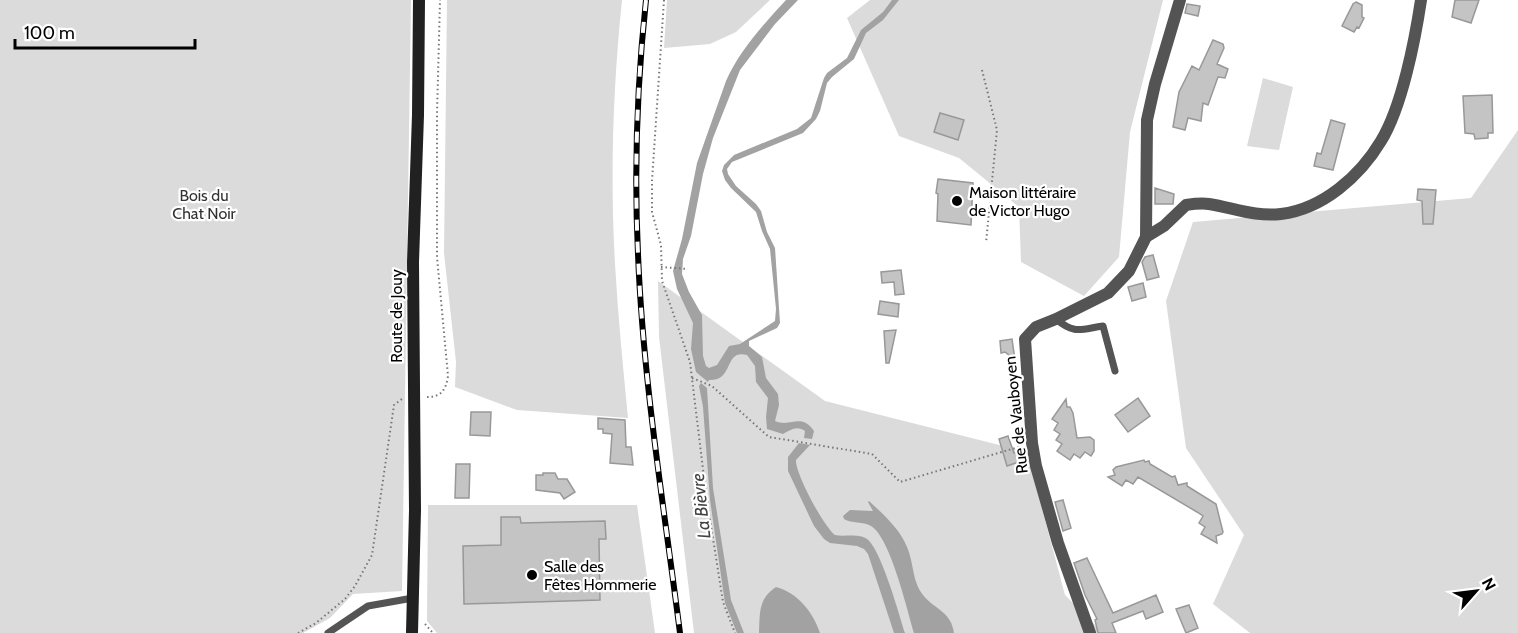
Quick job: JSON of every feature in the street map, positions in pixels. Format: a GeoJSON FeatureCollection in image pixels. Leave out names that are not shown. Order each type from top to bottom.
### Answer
{"type":"FeatureCollection","features":[{"type":"Feature","properties":{"kind":"main road","name":"Route de Jouy"},"geometry":{"type":"LineString","coordinates":[[412,633],[415,510],[412,397],[413,262],[419,0]]}},
{"type":"Feature","properties":{"kind":"street","name":"Rue de Vauboyen"},"geometry":{"type":"LineString","coordinates":[[1090,633],[1058,543],[1036,466],[1032,443],[1025,339],[1036,327],[1056,320],[1108,293],[1129,271],[1146,237],[1147,120],[1155,84],[1180,0]]}},
{"type":"Feature","properties":{"kind":"street"},"geometry":{"type":"LineString","coordinates":[[1146,237],[1164,226],[1186,205],[1207,204],[1256,215],[1279,214],[1297,212],[1334,194],[1360,168],[1382,140],[1399,99],[1421,0]]}},
{"type":"Feature","properties":{"kind":"lane"},"geometry":{"type":"LineString","coordinates":[[1056,320],[1064,326],[1081,331],[1103,326],[1115,371]]}},
{"type":"Feature","properties":{"kind":"lane"},"geometry":{"type":"LineString","coordinates":[[328,633],[368,606],[413,598]]}},
{"type":"Feature","properties":{"kind":"path"},"geometry":{"type":"LineString","coordinates":[[412,397],[439,395],[445,389],[448,376],[437,257],[440,0]]}},
{"type":"Feature","properties":{"kind":"path"},"geometry":{"type":"LineString","coordinates":[[664,0],[652,212],[661,245],[662,280],[690,362],[706,494],[723,602],[735,633]]}},
{"type":"Feature","properties":{"kind":"path"},"geometry":{"type":"LineString","coordinates":[[982,70],[997,130],[986,243]]}},
{"type":"Feature","properties":{"kind":"path"},"geometry":{"type":"LineString","coordinates":[[661,267],[688,269]]}},
{"type":"Feature","properties":{"kind":"path"},"geometry":{"type":"LineString","coordinates":[[692,378],[712,386],[769,437],[872,454],[900,482],[1032,443]]}},
{"type":"Feature","properties":{"kind":"path"},"geometry":{"type":"LineString","coordinates":[[298,633],[316,623],[345,599],[372,555],[394,405]]}},
{"type":"Feature","properties":{"kind":"green space","name":"Bois du Chat Noir"},"geometry":{"type":"Polygon","coordinates":[[[0,0],[411,0],[402,591],[353,594],[330,618],[303,633],[0,633],[0,0]]]}},
{"type":"Feature","properties":{"kind":"green space"},"geometry":{"type":"Polygon","coordinates":[[[447,0],[622,0],[616,66],[613,231],[628,418],[517,410],[455,387],[456,362],[444,253],[447,0]]]}},
{"type":"Feature","properties":{"kind":"green space"},"geometry":{"type":"Polygon","coordinates":[[[667,0],[770,0],[736,32],[710,44],[664,48],[667,0]]]}},
{"type":"Feature","properties":{"kind":"green space"},"geometry":{"type":"Polygon","coordinates":[[[870,0],[1163,0],[1130,132],[1119,257],[1084,296],[1021,262],[1019,207],[959,158],[899,136],[847,18],[870,0]]]}},
{"type":"Feature","properties":{"kind":"green space"},"geometry":{"type":"Polygon","coordinates":[[[1263,78],[1293,87],[1279,150],[1247,146],[1263,78]]]}},
{"type":"Feature","properties":{"kind":"green space"},"geometry":{"type":"Polygon","coordinates":[[[1518,130],[1518,633],[1250,633],[1213,604],[1244,535],[1186,448],[1166,301],[1193,222],[1471,198],[1518,130]]]}},
{"type":"Feature","properties":{"kind":"green space"},"geometry":{"type":"Polygon","coordinates":[[[658,281],[825,401],[1027,452],[1065,595],[1103,633],[694,633],[659,337],[658,281]]]}},
{"type":"Feature","properties":{"kind":"green space"},"geometry":{"type":"Polygon","coordinates":[[[428,505],[637,505],[655,633],[437,633],[427,621],[428,505]]]}},
{"type":"Feature","properties":{"kind":"shaded area"},"geometry":{"type":"Polygon","coordinates":[[[786,0],[798,0],[775,24],[740,70],[713,138],[703,174],[691,236],[683,259],[682,274],[702,315],[703,356],[709,368],[717,365],[729,346],[740,344],[775,321],[776,309],[770,249],[756,212],[725,180],[722,171],[724,165],[734,155],[797,129],[811,118],[827,73],[847,58],[861,30],[883,12],[892,0],[899,0],[883,20],[866,33],[854,59],[827,83],[820,111],[803,133],[732,162],[727,169],[736,186],[761,211],[767,232],[775,248],[780,323],[777,328],[749,341],[749,346],[762,357],[766,378],[778,394],[779,405],[775,421],[805,422],[814,431],[812,439],[804,438],[805,431],[799,428],[783,434],[767,429],[768,398],[756,382],[755,366],[747,355],[740,354],[735,357],[723,376],[708,382],[696,372],[691,349],[693,323],[677,289],[673,271],[682,239],[697,163],[726,81],[745,49],[786,0]]]}},
{"type":"Feature","properties":{"kind":"shaded area"},"geometry":{"type":"Polygon","coordinates":[[[701,383],[707,388],[713,488],[731,600],[744,633],[737,633],[725,603],[710,500],[703,407],[699,386],[701,383]]]}},
{"type":"Feature","properties":{"kind":"shaded area"},"geometry":{"type":"Polygon","coordinates":[[[799,443],[810,445],[796,460],[800,476],[818,511],[835,535],[860,536],[872,545],[889,583],[905,633],[894,633],[868,554],[864,549],[830,543],[814,526],[788,471],[788,457],[799,443]]]}},
{"type":"Feature","properties":{"kind":"shaded area"},"geometry":{"type":"Polygon","coordinates":[[[869,501],[891,522],[904,540],[919,590],[946,615],[954,633],[914,633],[897,575],[885,544],[868,524],[844,519],[843,516],[850,510],[873,511],[869,501]]]}},
{"type":"Feature","properties":{"kind":"shaded area"},"geometry":{"type":"Polygon","coordinates":[[[776,587],[791,594],[804,604],[820,633],[759,633],[763,602],[776,587]]]}},
{"type":"Feature","properties":{"kind":"building"},"geometry":{"type":"Polygon","coordinates":[[[1455,0],[1479,0],[1471,23],[1452,17],[1455,0]]]}},
{"type":"Feature","properties":{"kind":"building"},"geometry":{"type":"Polygon","coordinates":[[[1356,2],[1362,5],[1362,17],[1364,18],[1354,32],[1342,26],[1356,2]]]}},
{"type":"Feature","properties":{"kind":"building"},"geometry":{"type":"Polygon","coordinates":[[[1187,4],[1200,6],[1198,16],[1185,13],[1187,4]]]}},
{"type":"Feature","properties":{"kind":"building"},"geometry":{"type":"Polygon","coordinates":[[[1213,40],[1223,44],[1224,48],[1217,64],[1228,69],[1225,78],[1218,77],[1208,105],[1203,103],[1201,121],[1188,118],[1185,130],[1173,127],[1179,92],[1192,66],[1199,70],[1213,40]]]}},
{"type":"Feature","properties":{"kind":"building"},"geometry":{"type":"Polygon","coordinates":[[[1492,95],[1493,133],[1488,133],[1488,138],[1475,139],[1474,134],[1465,133],[1463,96],[1492,95]]]}},
{"type":"Feature","properties":{"kind":"building"},"geometry":{"type":"Polygon","coordinates":[[[940,113],[964,120],[958,140],[934,132],[940,113]]]}},
{"type":"Feature","properties":{"kind":"building"},"geometry":{"type":"Polygon","coordinates":[[[1331,120],[1345,124],[1333,170],[1314,166],[1317,153],[1321,154],[1331,120]]]}},
{"type":"Feature","properties":{"kind":"building","name":"Maison littéraire de Victor Hugo"},"geometry":{"type":"Polygon","coordinates":[[[938,179],[973,183],[971,225],[937,221],[938,179]]]}},
{"type":"Feature","properties":{"kind":"building"},"geometry":{"type":"Polygon","coordinates":[[[1155,188],[1174,194],[1173,204],[1155,204],[1155,188]]]}},
{"type":"Feature","properties":{"kind":"building"},"geometry":{"type":"Polygon","coordinates":[[[1418,189],[1436,190],[1433,224],[1423,224],[1422,201],[1417,200],[1418,189]]]}},
{"type":"Feature","properties":{"kind":"building"},"geometry":{"type":"Polygon","coordinates":[[[1153,255],[1159,277],[1147,280],[1142,262],[1145,257],[1153,255]]]}},
{"type":"Feature","properties":{"kind":"building"},"geometry":{"type":"Polygon","coordinates":[[[901,270],[904,294],[895,295],[894,282],[882,283],[881,272],[901,270]]]}},
{"type":"Feature","properties":{"kind":"building"},"geometry":{"type":"Polygon","coordinates":[[[1143,283],[1146,297],[1132,301],[1128,287],[1143,283]]]}},
{"type":"Feature","properties":{"kind":"building"},"geometry":{"type":"Polygon","coordinates":[[[880,301],[899,304],[898,317],[878,314],[880,301]]]}},
{"type":"Feature","properties":{"kind":"building"},"geometry":{"type":"Polygon","coordinates":[[[896,330],[889,363],[886,363],[884,331],[896,330]]]}},
{"type":"Feature","properties":{"kind":"building"},"geometry":{"type":"Polygon","coordinates":[[[1012,339],[1015,360],[1005,352],[1001,353],[1000,341],[1012,339]]]}},
{"type":"Feature","properties":{"kind":"building"},"geometry":{"type":"Polygon","coordinates":[[[1138,398],[1150,416],[1128,432],[1115,415],[1138,398]]]}},
{"type":"Feature","properties":{"kind":"building"},"geometry":{"type":"Polygon","coordinates":[[[1066,399],[1067,407],[1070,407],[1073,413],[1077,438],[1090,437],[1094,440],[1094,451],[1091,456],[1085,452],[1080,458],[1074,454],[1070,460],[1057,451],[1062,444],[1056,440],[1060,434],[1054,430],[1058,423],[1052,419],[1066,399]]]}},
{"type":"Feature","properties":{"kind":"building"},"geometry":{"type":"Polygon","coordinates":[[[471,412],[491,412],[490,436],[470,435],[471,412]]]}},
{"type":"Feature","properties":{"kind":"building"},"geometry":{"type":"Polygon","coordinates":[[[598,418],[625,420],[626,447],[631,447],[633,465],[610,463],[612,434],[603,433],[603,429],[598,429],[598,418]]]}},
{"type":"Feature","properties":{"kind":"building"},"geometry":{"type":"Polygon","coordinates":[[[1008,436],[1014,453],[1018,452],[1022,461],[1007,466],[999,439],[1008,436]]]}},
{"type":"Feature","properties":{"kind":"building"},"geometry":{"type":"Polygon","coordinates":[[[1144,460],[1172,477],[1175,476],[1178,485],[1187,483],[1187,486],[1216,504],[1223,532],[1216,536],[1217,543],[1201,534],[1205,527],[1199,523],[1203,516],[1197,512],[1138,477],[1133,484],[1126,480],[1122,486],[1108,477],[1115,475],[1113,470],[1116,467],[1144,460]]]}},
{"type":"Feature","properties":{"kind":"building"},"geometry":{"type":"Polygon","coordinates":[[[456,464],[470,464],[469,498],[455,498],[456,464]]]}},
{"type":"Feature","properties":{"kind":"building"},"geometry":{"type":"Polygon","coordinates":[[[543,473],[555,473],[558,479],[567,479],[575,492],[564,499],[560,493],[536,490],[536,475],[543,475],[543,473]]]}},
{"type":"Feature","properties":{"kind":"building"},"geometry":{"type":"Polygon","coordinates":[[[1063,500],[1071,528],[1063,531],[1055,502],[1063,500]]]}},
{"type":"Feature","properties":{"kind":"building","name":"Salle des Fêtes Hommerie"},"geometry":{"type":"Polygon","coordinates":[[[501,517],[520,517],[521,523],[605,521],[606,539],[599,539],[600,600],[464,604],[463,546],[501,545],[501,517]]]}},
{"type":"Feature","properties":{"kind":"building"},"geometry":{"type":"Polygon","coordinates":[[[1087,558],[1113,613],[1156,595],[1163,612],[1146,619],[1143,611],[1112,623],[1116,633],[1098,633],[1095,620],[1097,619],[1085,595],[1074,563],[1087,558]]]}},
{"type":"Feature","properties":{"kind":"building"},"geometry":{"type":"Polygon","coordinates":[[[1189,605],[1198,628],[1186,633],[1176,609],[1189,605]]]}},
{"type":"Feature","properties":{"kind":"railway"},"geometry":{"type":"LineString","coordinates":[[646,0],[637,127],[638,254],[649,397],[680,633]]}},
{"type":"Feature","properties":{"kind":"place","name":"Maison littéraire de Victor Hugo"},"geometry":{"type":"Point","coordinates":[957,201]}},
{"type":"Feature","properties":{"kind":"place","name":"Salle des Fêtes Hommerie"},"geometry":{"type":"Point","coordinates":[532,575]}},
{"type":"Feature","properties":{"kind":"water label","name":"La Bièvre"},"geometry":{"type":"Point","coordinates":[701,506]}}]}
